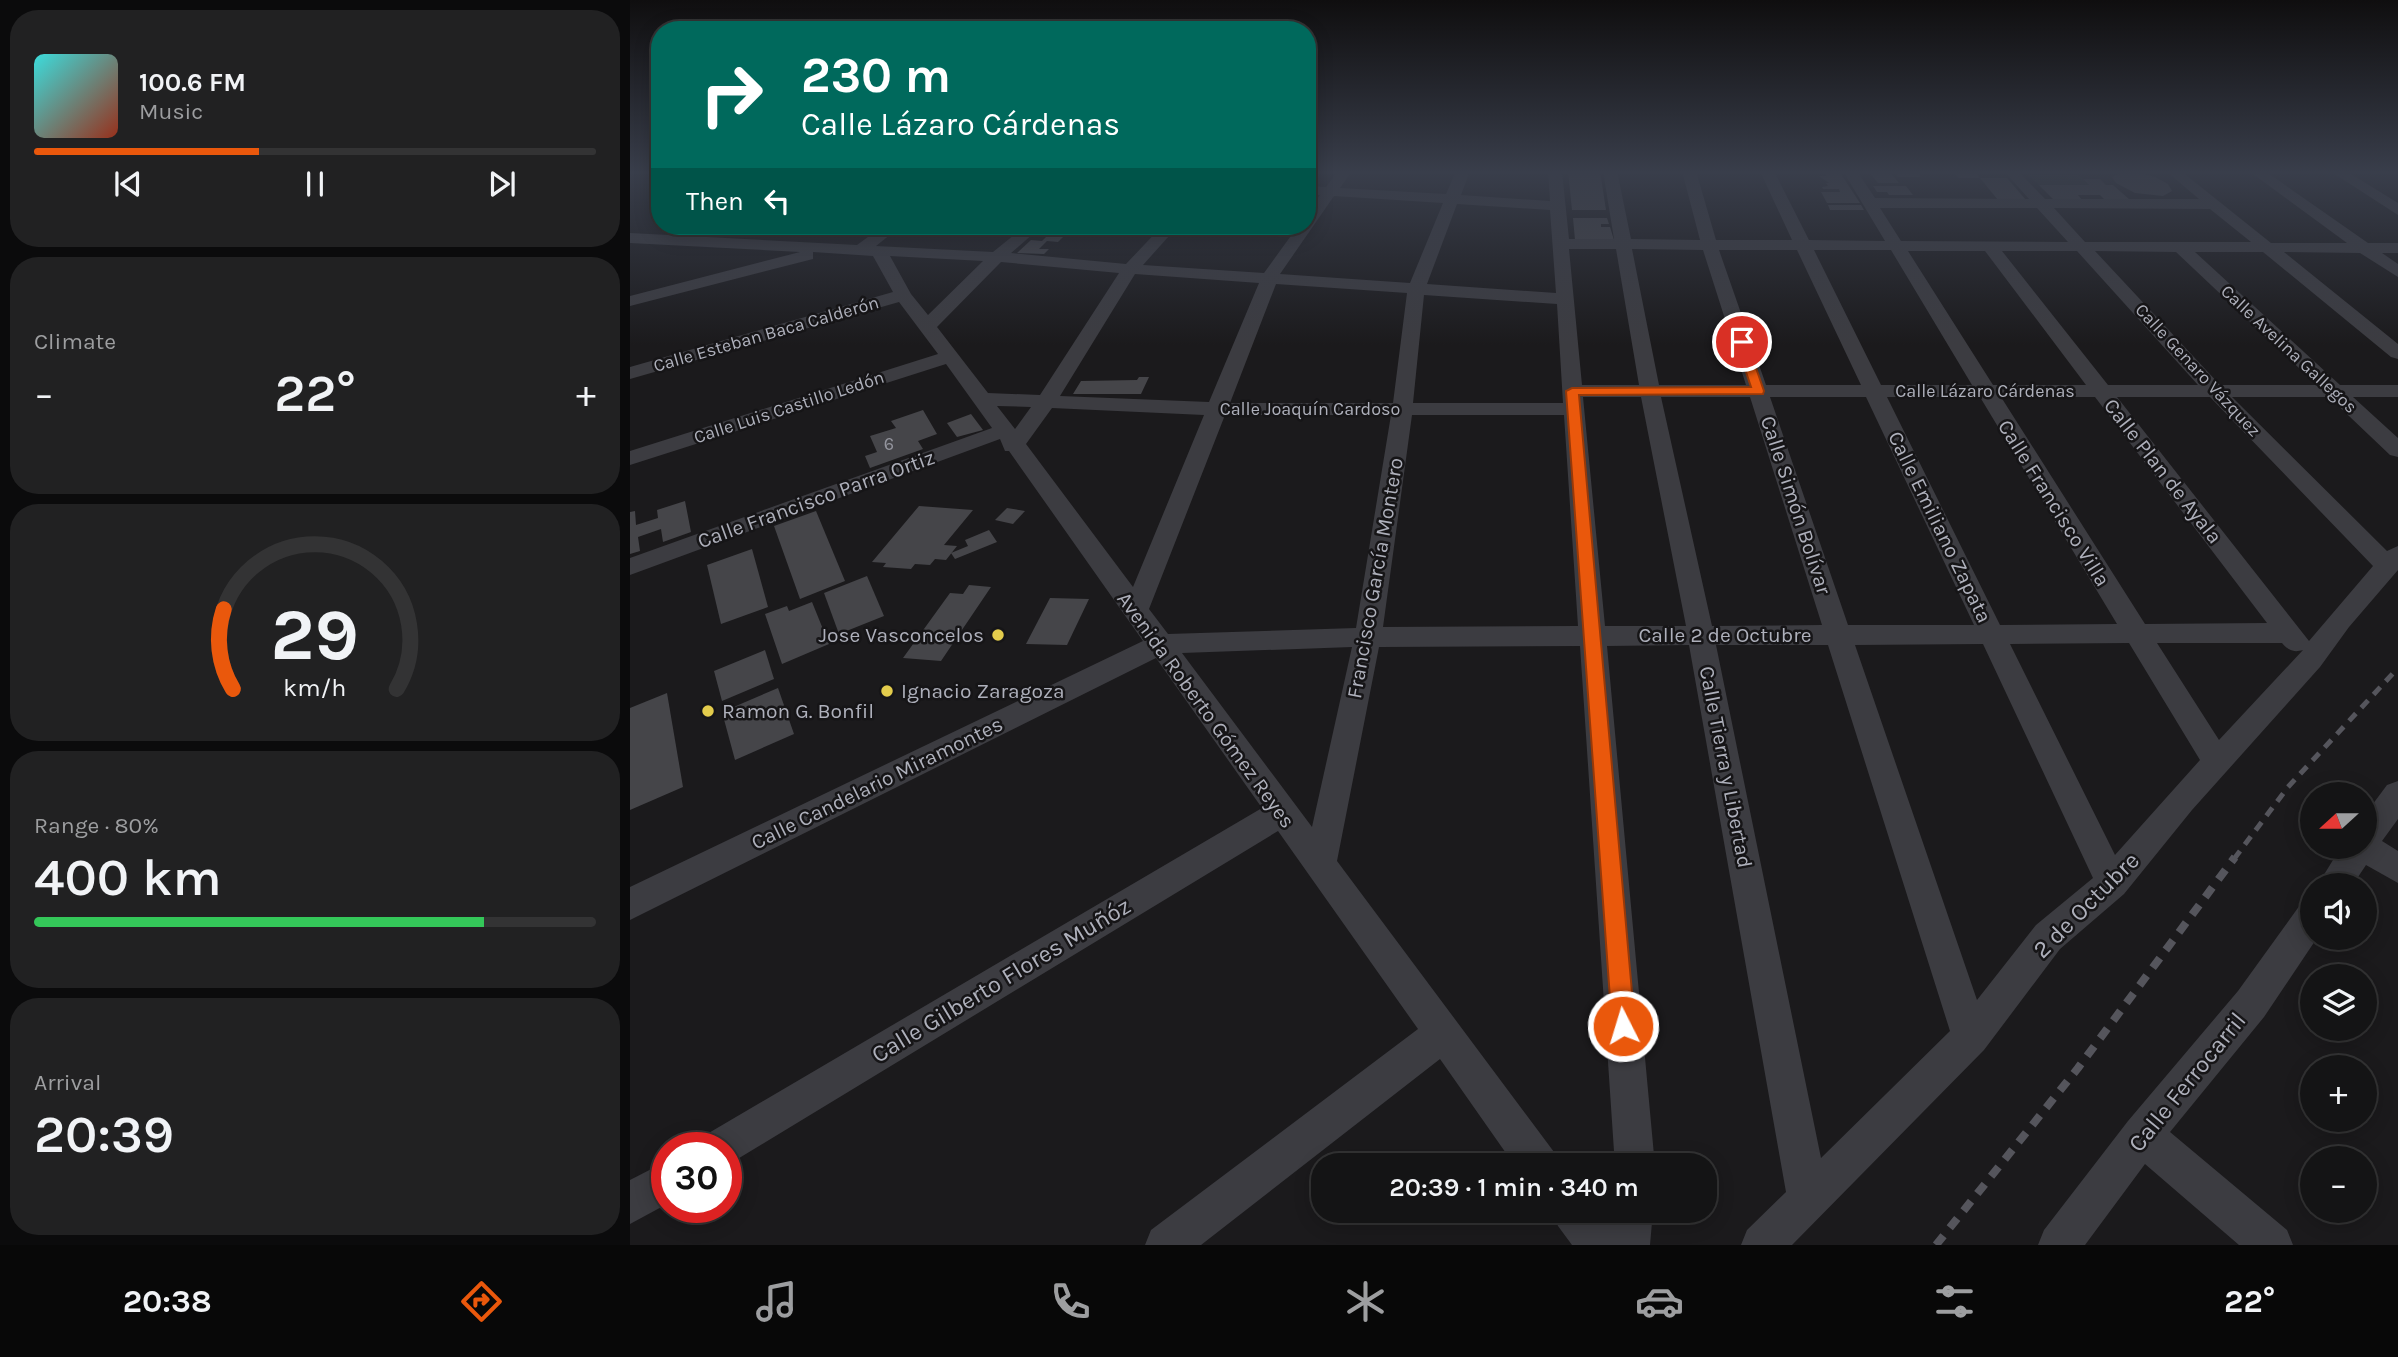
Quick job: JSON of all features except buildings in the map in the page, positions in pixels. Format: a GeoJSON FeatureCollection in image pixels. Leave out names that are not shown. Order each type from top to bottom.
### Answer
{"type":"FeatureCollection","features":[{"type":"Feature","properties":{"kind":"street","name":"Francisco García Montero"},"geometry":{"type":"LineString","coordinates":[[1320,865],[1368,637],[1402,410],[1416,289],[1440,229]]}},
{"type":"Feature","properties":{"kind":"street"},"geometry":{"type":"LineString","coordinates":[[1559,229],[1634,1153]]}},
{"type":"Feature","properties":{"kind":"street","name":"Calle Tierra y Libertad"},"geometry":{"type":"LineString","coordinates":[[1620,229],[1808,1198]]}},
{"type":"Feature","properties":{"kind":"street","name":"Calle Simón Bolívar"},"geometry":{"type":"LineString","coordinates":[[1705,229],[1971,1037]]}},
{"type":"Feature","properties":{"kind":"street","name":"Calle Emiliano Zapata"},"geometry":{"type":"LineString","coordinates":[[1795,229],[2112,883]]}},
{"type":"Feature","properties":{"kind":"street","name":"Calle Francisco Villa"},"geometry":{"type":"LineString","coordinates":[[1888,229],[1985,391],[2217,763]]}},
{"type":"Feature","properties":{"kind":"street","name":"Calle Genaro Vázquez"},"geometry":{"type":"LineString","coordinates":[[2066,229],[2215,391],[2393,560]]}},
{"type":"Feature","properties":{"kind":"street"},"geometry":{"type":"LineString","coordinates":[[2246,229],[2398,353]]}},
{"type":"Feature","properties":{"kind":"street"},"geometry":{"type":"LineString","coordinates":[[2337,229],[2398,272]]}},
{"type":"Feature","properties":{"kind":"street"},"geometry":{"type":"LineString","coordinates":[[869,250],[884,235]]}},
{"type":"Feature","properties":{"kind":"street"},"geometry":{"type":"LineString","coordinates":[[926,327],[1023,235]]}},
{"type":"Feature","properties":{"kind":"street"},"geometry":{"type":"LineString","coordinates":[[1008,439],[1046,402],[1130,269],[1162,235]]}},
{"type":"Feature","properties":{"kind":"street"},"geometry":{"type":"LineString","coordinates":[[1135,612],[1270,277],[1300,235]]}},
{"type":"Feature","properties":{"kind":"street"},"geometry":{"type":"LineString","coordinates":[[632,238],[997,257],[1130,269],[1564,299]]}},
{"type":"Feature","properties":{"kind":"street"},"geometry":{"type":"LineString","coordinates":[[1560,244],[1896,243],[1990,247],[2398,248]]}},
{"type":"Feature","properties":{"kind":"street","name":"Calle Plan de Ayala"},"geometry":{"type":"LineString","coordinates":[[1990,247],[2310,660]]}},
{"type":"Feature","properties":{"kind":"street","name":"Calle Avelina Gallegos"},"geometry":{"type":"LineString","coordinates":[[2180,247],[2398,450]]}},
{"type":"Feature","properties":{"kind":"street"},"geometry":{"type":"LineString","coordinates":[[630,301],[833,248]]}},
{"type":"Feature","properties":{"kind":"street","name":"Avenida Roberto Gómez Reyes"},"geometry":{"type":"LineString","coordinates":[[869,250],[982,399],[1008,439],[1531,1153]]}},
{"type":"Feature","properties":{"kind":"street","name":"Calle Esteban Baca Calderón"},"geometry":{"type":"LineString","coordinates":[[630,373],[903,295]]}},
{"type":"Feature","properties":{"kind":"street","name":"Calle Luis Castillo Ledón"},"geometry":{"type":"LineString","coordinates":[[630,458],[948,357]]}},
{"type":"Feature","properties":{"kind":"street","name":"Calle Lázaro Cárdenas"},"geometry":{"type":"LineString","coordinates":[[1573,400],[1650,391],[2398,391]]}},
{"type":"Feature","properties":{"kind":"street","name":"Calle Joaquín Cardoso"},"geometry":{"type":"LineString","coordinates":[[982,399],[1218,409],[1402,410],[1573,400]]}},
{"type":"Feature","properties":{"kind":"street","name":"Calle Francisco Parra Ortiz"},"geometry":{"type":"LineString","coordinates":[[630,566],[1008,439]]}},
{"type":"Feature","properties":{"kind":"street","name":"2 de Octubre"},"geometry":{"type":"LineString","coordinates":[[1762,1245],[1971,1037],[2048,937],[2112,883],[2310,660],[2340,620],[2393,560]]}},
{"type":"Feature","properties":{"kind":"street","name":"Calle 2 de Octubre"},"geometry":{"type":"LineString","coordinates":[[1161,645],[1368,637],[2289,633]]}},
{"type":"Feature","properties":{"kind":"street","name":"Calle Candelario Miramontes"},"geometry":{"type":"LineString","coordinates":[[630,904],[1161,645]]}},
{"type":"Feature","properties":{"kind":"street"},"geometry":{"type":"LineString","coordinates":[[2377,823],[2398,794]]}},
{"type":"Feature","properties":{"kind":"street","name":"Calle Gilberto Flores Muñóz"},"geometry":{"type":"LineString","coordinates":[[742,1135],[1281,813]]}},
{"type":"Feature","properties":{"kind":"street"},"geometry":{"type":"LineString","coordinates":[[2377,856],[2398,868]]}},
{"type":"Feature","properties":{"kind":"street","name":"Calle Ferrocarril"},"geometry":{"type":"LineString","coordinates":[[2059,1245],[2142,1135],[2251,1004],[2300,933]]}},
{"type":"Feature","properties":{"kind":"street"},"geometry":{"type":"LineString","coordinates":[[1166,1245],[1443,1033]]}},
{"type":"Feature","properties":{"kind":"street"},"geometry":{"type":"LineString","coordinates":[[2142,1135],[2272,1245]]}},
{"type":"Feature","properties":{"kind":"street"},"geometry":{"type":"LineString","coordinates":[[630,1203],[651,1191]]}},
{"type":"Feature","properties":{"kind":"street"},"geometry":{"type":"LineString","coordinates":[[1582,1223],[1598,1245]]}},
{"type":"Feature","properties":{"kind":"street"},"geometry":{"type":"LineString","coordinates":[[1629,1245],[1631,1223]]}},
{"type":"Feature","properties":{"kind":"railway"},"geometry":{"type":"LineString","coordinates":[[2234,859],[2288,787],[2398,668]]}},
{"type":"Feature","properties":{"kind":"railway"},"geometry":{"type":"LineString","coordinates":[[1936,1245],[2078,1068],[2235,857]]}},
{"type":"Feature","properties":{"kind":"place","name":"Jose Vasconcelos"},"geometry":{"type":"Point","coordinates":[998,635]}},
{"type":"Feature","properties":{"kind":"place","name":"Ignacio Zaragoza"},"geometry":{"type":"Point","coordinates":[887,691]}},
{"type":"Feature","properties":{"kind":"place","name":"Ramon G. Bonfil"},"geometry":{"type":"Point","coordinates":[708,711]}},
{"type":"Feature","properties":{"kind":"route"},"geometry":{"type":"LineString","coordinates":[[1623,1026],[1572,391],[1758,391],[1742,342]]}}]}
